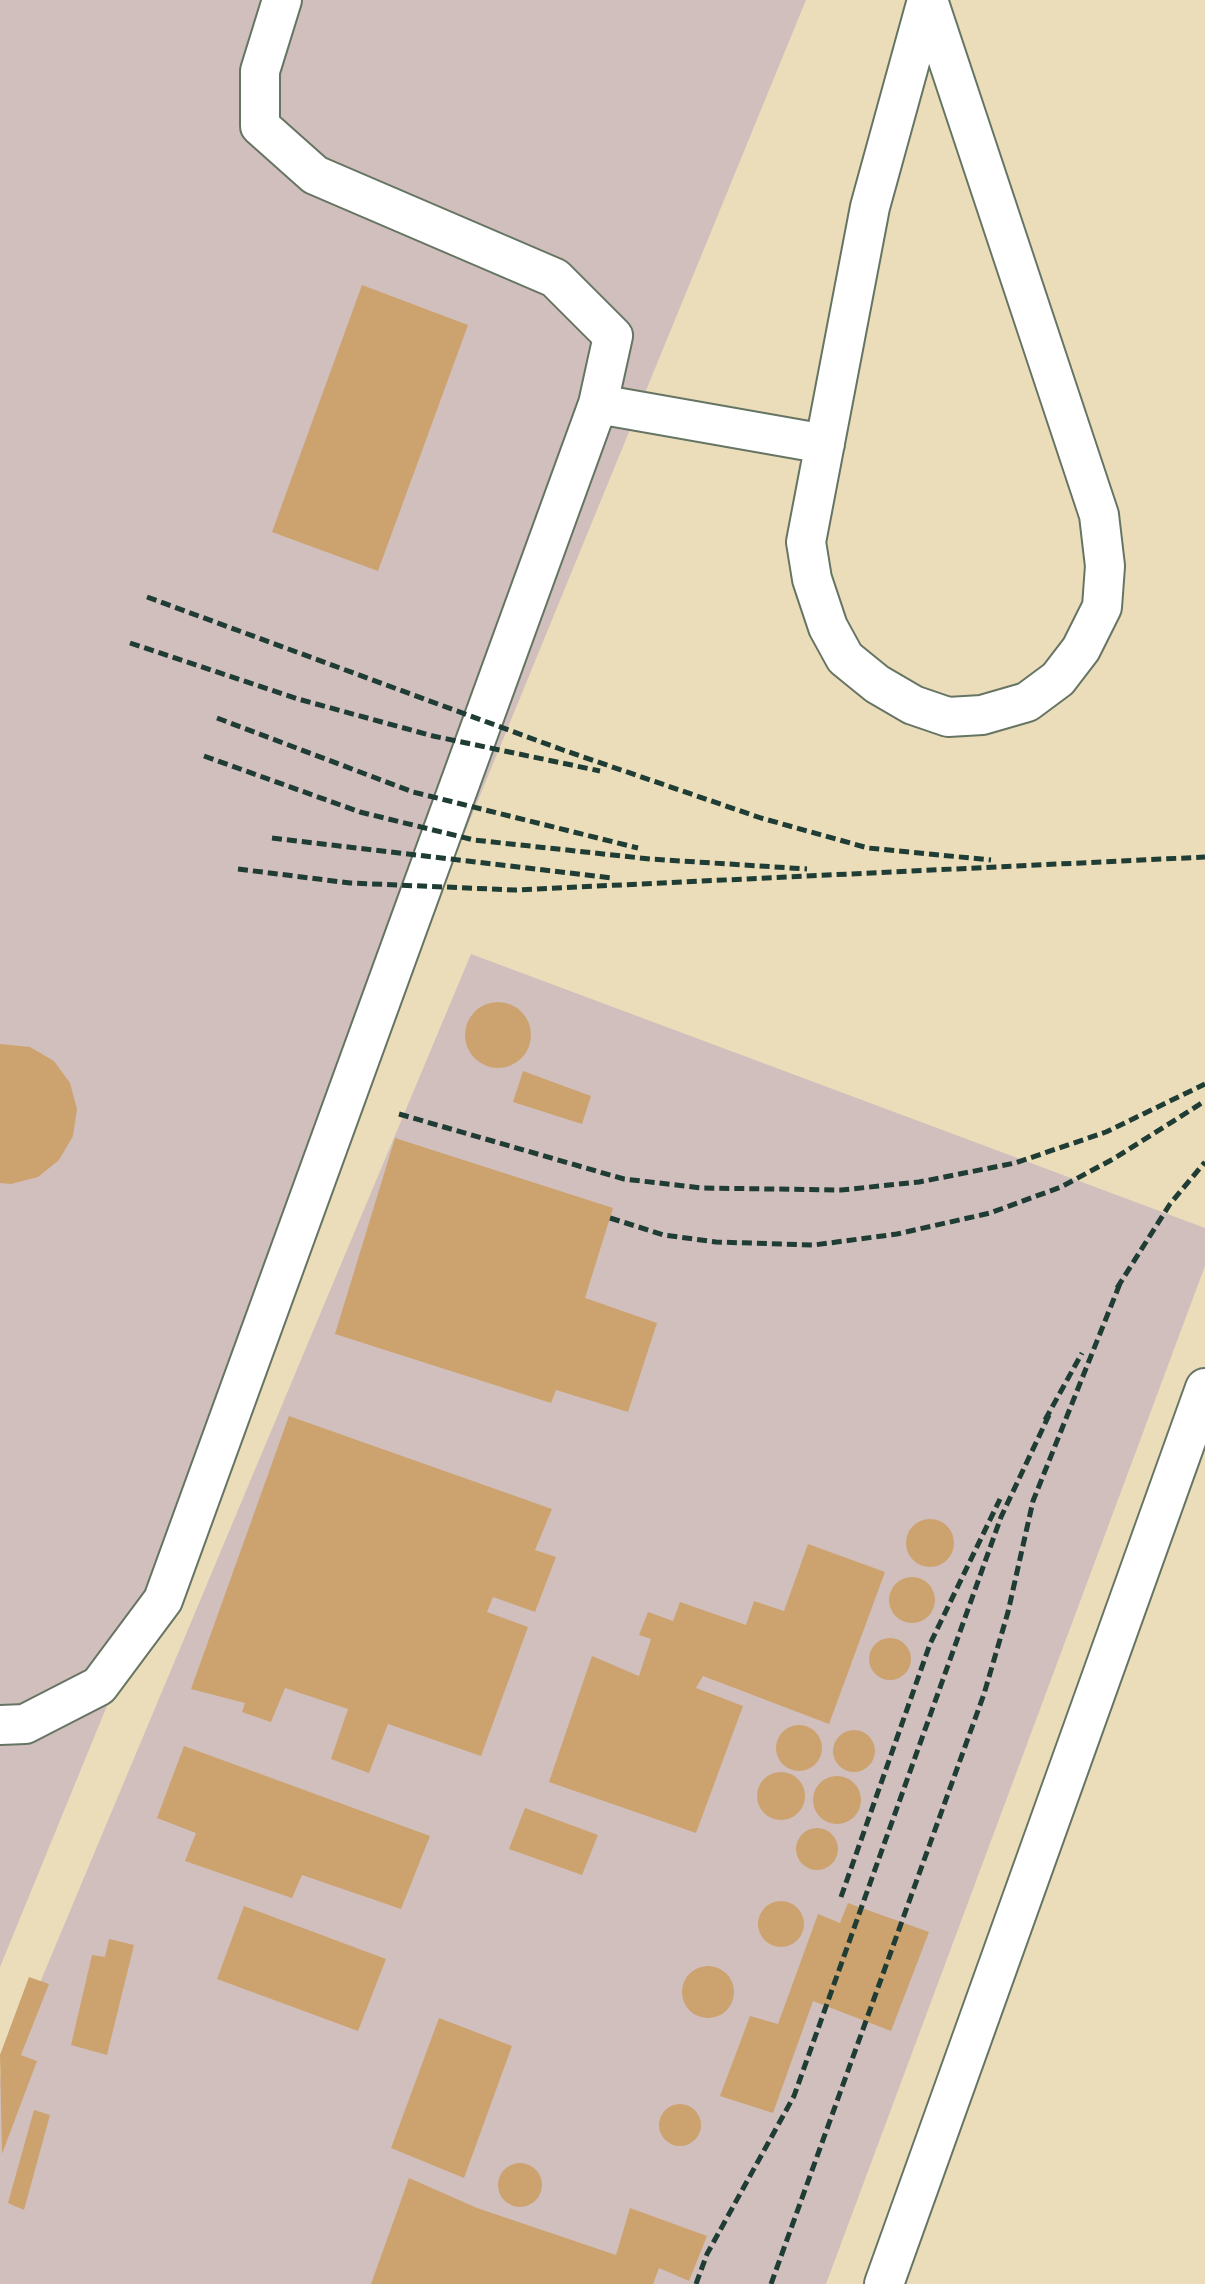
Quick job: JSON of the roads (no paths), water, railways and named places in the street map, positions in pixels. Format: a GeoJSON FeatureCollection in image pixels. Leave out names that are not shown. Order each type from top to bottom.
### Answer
{"type":"FeatureCollection","features":[{"type":"Feature","properties":{"kind":"street"},"geometry":{"type":"LineString","coordinates":[[0,1725],[25,1724],[99,1686],[163,1600],[598,404],[613,337],[555,278],[315,175],[260,127],[260,71],[282,0]]}},
{"type":"Feature","properties":{"kind":"street"},"geometry":{"type":"LineString","coordinates":[[928,0],[1099,515],[1105,566],[1102,607],[1081,649],[1058,679],[1027,702],[982,715],[948,717],[913,705],[877,684],[845,658],[828,627],[812,579],[806,542],[870,207],[928,0]]}},
{"type":"Feature","properties":{"kind":"street"},"geometry":{"type":"LineString","coordinates":[[598,404],[825,443]]}},
{"type":"Feature","properties":{"kind":"street"},"geometry":{"type":"LineString","coordinates":[[884,2284],[1205,1388]]}},
{"type":"Feature","properties":{"kind":"railway"},"geometry":{"type":"LineString","coordinates":[[147,597],[563,750],[761,818],[868,848],[991,860]]}},
{"type":"Feature","properties":{"kind":"railway"},"geometry":{"type":"LineString","coordinates":[[130,643],[298,699],[433,736],[600,771]]}},
{"type":"Feature","properties":{"kind":"railway"},"geometry":{"type":"LineString","coordinates":[[217,718],[413,792],[638,848]]}},
{"type":"Feature","properties":{"kind":"railway"},"geometry":{"type":"LineString","coordinates":[[204,756],[360,812],[474,840],[650,859],[807,869]]}},
{"type":"Feature","properties":{"kind":"railway"},"geometry":{"type":"LineString","coordinates":[[272,838],[612,878]]}},
{"type":"Feature","properties":{"kind":"railway"},"geometry":{"type":"LineString","coordinates":[[238,869],[350,883],[515,890],[1205,857]]}},
{"type":"Feature","properties":{"kind":"railway"},"geometry":{"type":"LineString","coordinates":[[399,1114],[624,1179],[702,1188],[841,1190],[919,1182],[1015,1163],[1106,1132],[1205,1084]]}},
{"type":"Feature","properties":{"kind":"railway"},"geometry":{"type":"LineString","coordinates":[[610,1218],[664,1235],[716,1242],[814,1245],[897,1234],[990,1213],[1061,1187],[1115,1158],[1205,1101]]}},
{"type":"Feature","properties":{"kind":"railway"},"geometry":{"type":"LineString","coordinates":[[1117,1288],[1170,1204],[1205,1162]]}},
{"type":"Feature","properties":{"kind":"railway"},"geometry":{"type":"LineString","coordinates":[[771,2284],[984,1694],[1008,1612],[1033,1501],[1121,1281]]}},
{"type":"Feature","properties":{"kind":"railway"},"geometry":{"type":"LineString","coordinates":[[1045,1420],[1082,1353]]}},
{"type":"Feature","properties":{"kind":"railway"},"geometry":{"type":"LineString","coordinates":[[696,2284],[707,2254],[794,2096],[1001,1517],[1050,1413]]}},
{"type":"Feature","properties":{"kind":"railway"},"geometry":{"type":"LineString","coordinates":[[841,1897],[930,1644],[1000,1499]]}}]}
